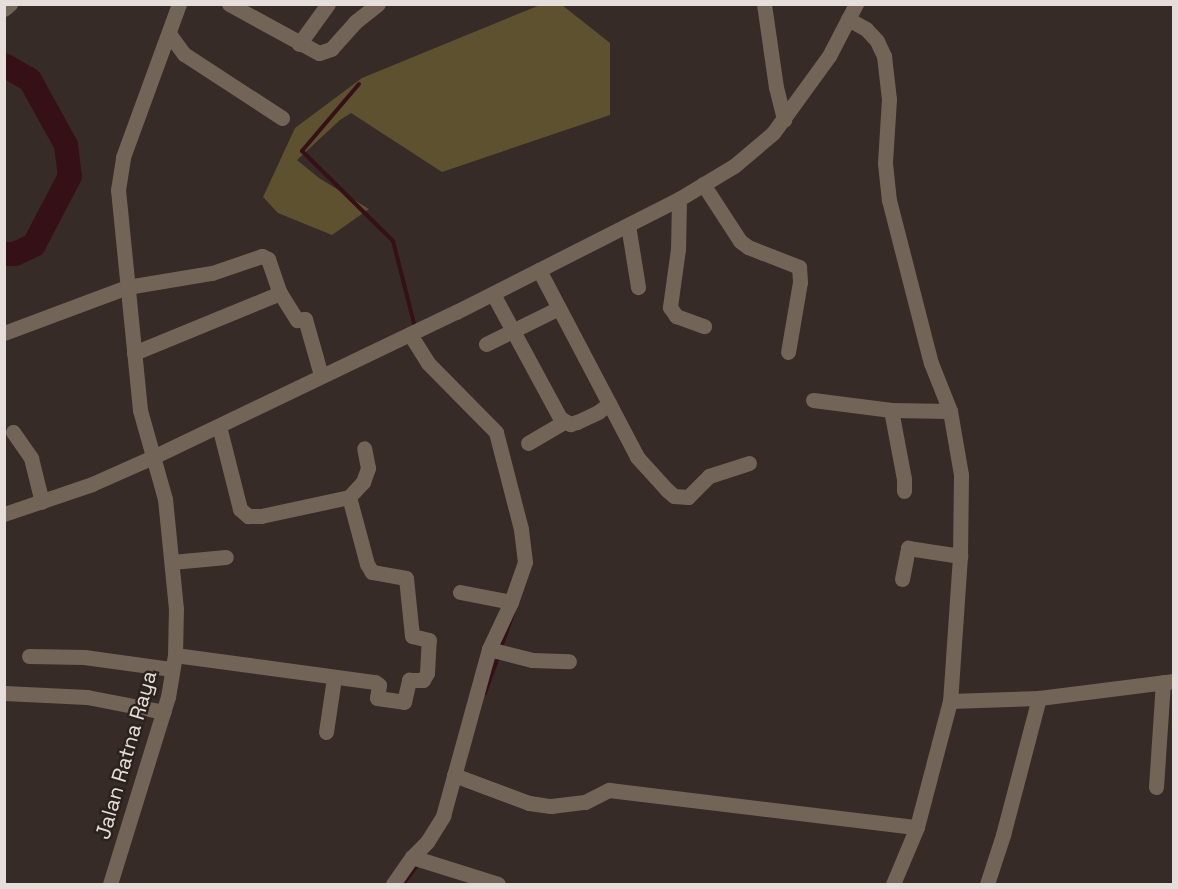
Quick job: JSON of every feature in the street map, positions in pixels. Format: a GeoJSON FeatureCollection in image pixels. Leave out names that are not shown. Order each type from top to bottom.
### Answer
{"type":"FeatureCollection","features":[{"type":"Feature","properties":{"kind":"street"},"geometry":{"type":"LineString","coordinates":[[4,9],[10,4]]}},
{"type":"Feature","properties":{"kind":"street","name":"Jalan Ratna Raya"},"geometry":{"type":"LineString","coordinates":[[110,885],[164,712],[174,662],[176,609],[165,499],[140,410],[118,190],[123,157],[170,34],[179,4]]}},
{"type":"Feature","properties":{"kind":"street"},"geometry":{"type":"LineString","coordinates":[[229,4],[314,52],[325,52],[355,22],[378,4]]}},
{"type":"Feature","properties":{"kind":"street"},"geometry":{"type":"LineString","coordinates":[[299,44],[328,4]]}},
{"type":"Feature","properties":{"kind":"street"},"geometry":{"type":"LineString","coordinates":[[764,4],[776,87],[784,120]]}},
{"type":"Feature","properties":{"kind":"street"},"geometry":{"type":"LineString","coordinates":[[4,514],[42,502],[153,457],[321,375],[418,331],[679,199],[734,166],[784,120],[829,56],[856,4]]}},
{"type":"Feature","properties":{"kind":"street"},"geometry":{"type":"LineString","coordinates":[[849,19],[866,29],[877,41],[884,56],[889,99],[885,163],[889,200],[931,363],[950,411],[961,467],[960,556],[950,701],[917,826],[893,885]]}},
{"type":"Feature","properties":{"kind":"street"},"geometry":{"type":"LineString","coordinates":[[170,34],[184,54],[282,118]]}},
{"type":"Feature","properties":{"kind":"street"},"geometry":{"type":"LineString","coordinates":[[703,184],[740,241],[748,247],[799,267],[800,282],[788,352]]}},
{"type":"Feature","properties":{"kind":"street"},"geometry":{"type":"LineString","coordinates":[[679,199],[678,249],[670,307],[676,316],[704,326]]}},
{"type":"Feature","properties":{"kind":"street"},"geometry":{"type":"LineString","coordinates":[[628,225],[638,286]]}},
{"type":"Feature","properties":{"kind":"street"},"geometry":{"type":"LineString","coordinates":[[4,333],[127,287],[212,273],[262,256],[268,259],[280,293],[297,320],[305,319],[321,375]]}},
{"type":"Feature","properties":{"kind":"street"},"geometry":{"type":"LineString","coordinates":[[539,270],[643,465],[674,496],[688,496],[709,476],[749,463]]}},
{"type":"Feature","properties":{"kind":"street"},"geometry":{"type":"LineString","coordinates":[[134,353],[280,293]]}},
{"type":"Feature","properties":{"kind":"street"},"geometry":{"type":"LineString","coordinates":[[493,294],[564,422],[570,424],[588,418],[609,404]]}},
{"type":"Feature","properties":{"kind":"street"},"geometry":{"type":"LineString","coordinates":[[486,344],[559,308]]}},
{"type":"Feature","properties":{"kind":"street"},"geometry":{"type":"LineString","coordinates":[[393,885],[420,861],[437,828],[457,776],[494,650],[522,574],[525,550],[499,440],[491,426],[428,363],[418,331]]}},
{"type":"Feature","properties":{"kind":"street"},"geometry":{"type":"LineString","coordinates":[[813,400],[891,410],[950,411]]}},
{"type":"Feature","properties":{"kind":"street"},"geometry":{"type":"LineString","coordinates":[[891,410],[904,479],[904,491]]}},
{"type":"Feature","properties":{"kind":"street"},"geometry":{"type":"LineString","coordinates":[[528,443],[564,422]]}},
{"type":"Feature","properties":{"kind":"street"},"geometry":{"type":"LineString","coordinates":[[219,426],[240,509],[248,516],[261,516],[349,497],[359,489],[368,468],[364,448]]}},
{"type":"Feature","properties":{"kind":"street"},"geometry":{"type":"LineString","coordinates":[[13,432],[28,451],[42,502]]}},
{"type":"Feature","properties":{"kind":"street"},"geometry":{"type":"LineString","coordinates":[[28,656],[174,662],[375,682],[379,685],[377,698],[404,702],[409,680],[423,680],[427,673],[429,640],[412,636],[406,578],[372,572],[367,564],[349,497]]}},
{"type":"Feature","properties":{"kind":"street"},"geometry":{"type":"LineString","coordinates":[[902,579],[908,548],[960,556]]}},
{"type":"Feature","properties":{"kind":"street"},"geometry":{"type":"LineString","coordinates":[[172,562],[226,557]]}},
{"type":"Feature","properties":{"kind":"street"},"geometry":{"type":"LineString","coordinates":[[460,592],[511,602]]}},
{"type":"Feature","properties":{"kind":"street"},"geometry":{"type":"LineString","coordinates":[[494,650],[532,660],[569,661]]}},
{"type":"Feature","properties":{"kind":"street"},"geometry":{"type":"LineString","coordinates":[[326,732],[334,678]]}},
{"type":"Feature","properties":{"kind":"street"},"geometry":{"type":"LineString","coordinates":[[950,701],[1040,698],[1168,682],[1156,787]]}},
{"type":"Feature","properties":{"kind":"street"},"geometry":{"type":"LineString","coordinates":[[4,693],[87,697],[164,712]]}},
{"type":"Feature","properties":{"kind":"street"},"geometry":{"type":"LineString","coordinates":[[987,885],[1040,698]]}},
{"type":"Feature","properties":{"kind":"street"},"geometry":{"type":"LineString","coordinates":[[457,776],[529,803],[551,806],[585,802],[609,790],[917,826]]}},
{"type":"Feature","properties":{"kind":"street"},"geometry":{"type":"LineString","coordinates":[[420,861],[490,880],[498,885]]}},
{"type":"Feature","properties":{"kind":"shaded area"},"geometry":{"type":"Polygon","coordinates":[[[540,5],[562,5],[610,43],[610,115],[442,172],[351,113],[340,120],[297,160],[319,178],[369,209],[332,235],[278,213],[263,197],[295,128],[362,78],[540,5]]]}},
{"type":"Feature","properties":{"kind":"waterway"},"geometry":{"type":"LineString","coordinates":[[4,65],[30,80],[66,145],[70,176],[34,245],[15,254],[4,254]]}},
{"type":"Feature","properties":{"kind":"waterway"},"geometry":{"type":"LineString","coordinates":[[359,84],[302,151],[393,241],[415,327]]}},
{"type":"Feature","properties":{"kind":"waterway"},"geometry":{"type":"LineString","coordinates":[[501,647],[513,614]]}},
{"type":"Feature","properties":{"kind":"waterway"},"geometry":{"type":"LineString","coordinates":[[485,693],[498,657]]}},
{"type":"Feature","properties":{"kind":"waterway"},"geometry":{"type":"LineString","coordinates":[[403,884],[419,863]]}}]}
